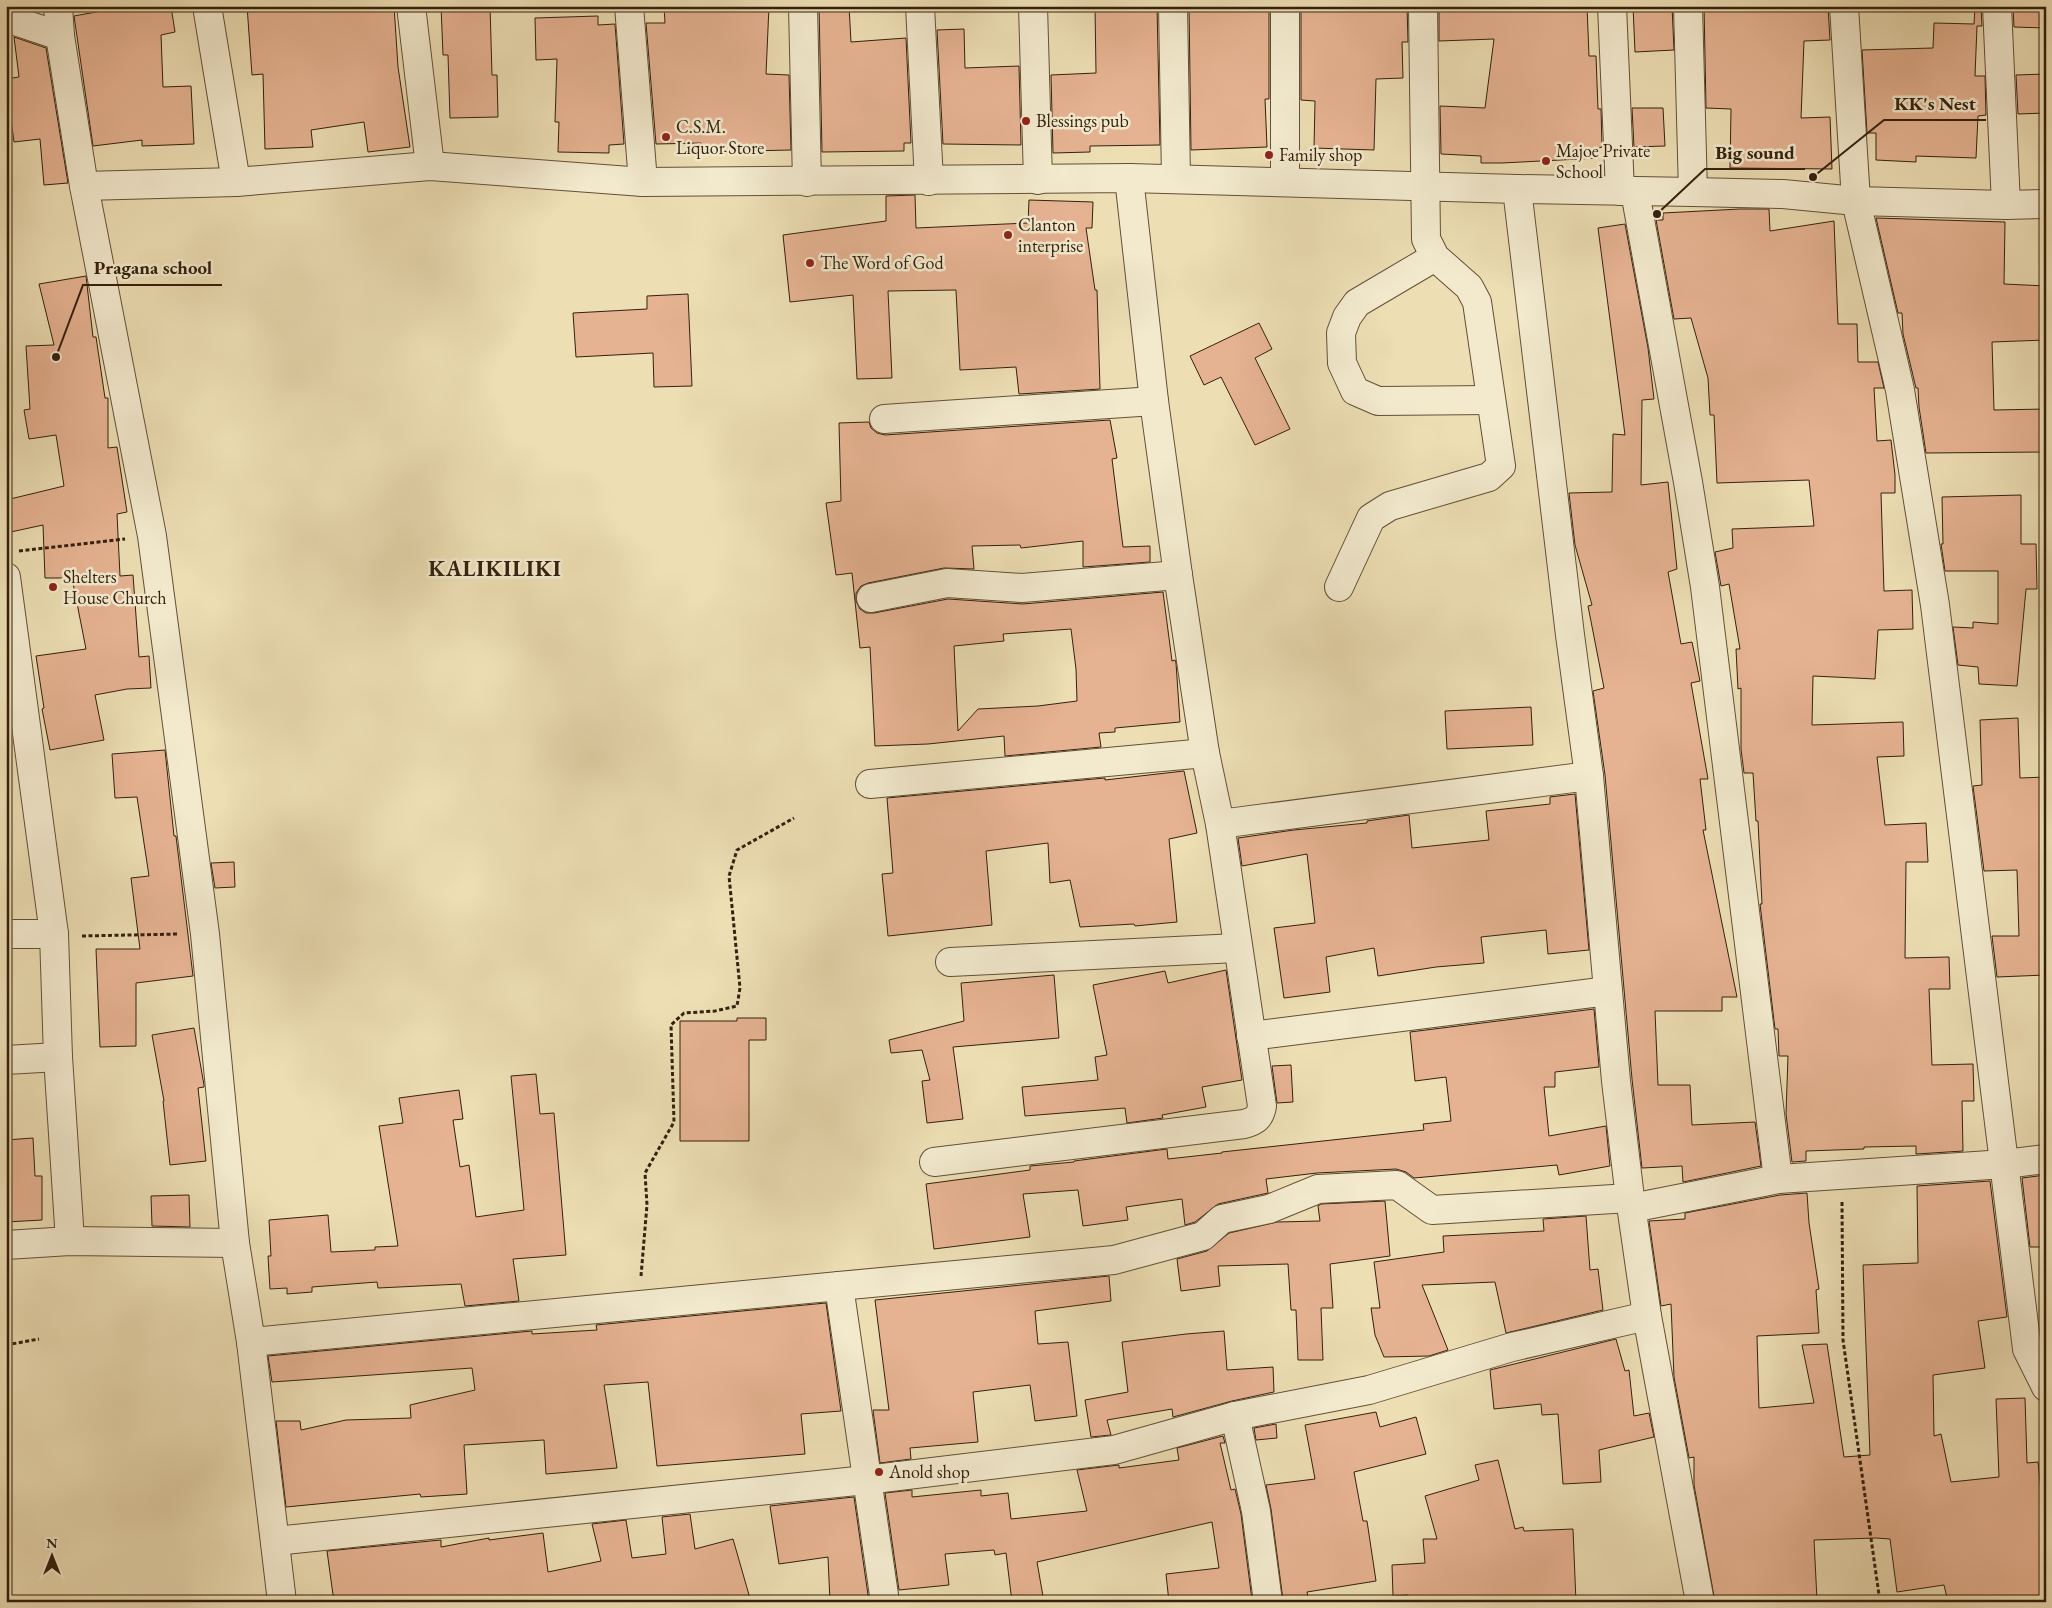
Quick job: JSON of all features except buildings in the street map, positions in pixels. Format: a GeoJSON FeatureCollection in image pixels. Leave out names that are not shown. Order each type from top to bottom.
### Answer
{"type":"FeatureCollection","features":[{"type":"Feature","properties":{"kind":"street"},"geometry":{"type":"LineString","coordinates":[[58,6],[60,36],[84,186],[152,536],[205,934],[235,1243],[252,1342],[282,1602]]}},
{"type":"Feature","properties":{"kind":"street"},"geometry":{"type":"LineString","coordinates":[[207,6],[236,182]]}},
{"type":"Feature","properties":{"kind":"street"},"geometry":{"type":"LineString","coordinates":[[411,6],[430,166]]}},
{"type":"Feature","properties":{"kind":"street"},"geometry":{"type":"LineString","coordinates":[[629,6],[643,182]]}},
{"type":"Feature","properties":{"kind":"street"},"geometry":{"type":"LineString","coordinates":[[803,6],[807,182]]}},
{"type":"Feature","properties":{"kind":"street"},"geometry":{"type":"LineString","coordinates":[[920,6],[929,181]]}},
{"type":"Feature","properties":{"kind":"street"},"geometry":{"type":"LineString","coordinates":[[1033,6],[1038,180]]}},
{"type":"Feature","properties":{"kind":"street"},"geometry":{"type":"LineString","coordinates":[[1173,6],[1176,179]]}},
{"type":"Feature","properties":{"kind":"street"},"geometry":{"type":"LineString","coordinates":[[1285,6],[1286,182]]}},
{"type":"Feature","properties":{"kind":"street"},"geometry":{"type":"LineString","coordinates":[[1339,587],[1371,518],[1390,506],[1489,477],[1501,466],[1476,302],[1469,287],[1435,257],[1426,239],[1423,6]]}},
{"type":"Feature","properties":{"kind":"street"},"geometry":{"type":"LineString","coordinates":[[1612,6],[1628,191],[1688,482],[1705,587],[1778,1179]]}},
{"type":"Feature","properties":{"kind":"street"},"geometry":{"type":"LineString","coordinates":[[1688,6],[1693,192]]}},
{"type":"Feature","properties":{"kind":"street"},"geometry":{"type":"LineString","coordinates":[[1844,6],[1856,201],[1900,390],[1935,605],[2027,1348],[2046,1387]]}},
{"type":"Feature","properties":{"kind":"street"},"geometry":{"type":"LineString","coordinates":[[1997,6],[2006,205]]}},
{"type":"Feature","properties":{"kind":"street"},"geometry":{"type":"LineString","coordinates":[[6,18],[60,36]]}},
{"type":"Feature","properties":{"kind":"street"},"geometry":{"type":"LineString","coordinates":[[84,186],[236,182],[430,166],[643,182],[1129,178],[1517,189],[1783,194],[1856,201],[2006,205],[2046,204]]}},
{"type":"Feature","properties":{"kind":"street"},"geometry":{"type":"LineString","coordinates":[[934,1162],[1244,1124],[1255,1121],[1261,1113],[1262,1106],[1220,824],[1205,753],[1178,576],[1154,401],[1129,178]]}},
{"type":"Feature","properties":{"kind":"street"},"geometry":{"type":"LineString","coordinates":[[1517,189],[1589,776],[1616,1082],[1631,1203],[1647,1316],[1700,1602]]}},
{"type":"Feature","properties":{"kind":"street"},"geometry":{"type":"LineString","coordinates":[[1435,257],[1357,303],[1346,318],[1341,333],[1342,363],[1355,391],[1378,401],[1491,400]]}},
{"type":"Feature","properties":{"kind":"street"},"geometry":{"type":"LineString","coordinates":[[884,419],[1154,401]]}},
{"type":"Feature","properties":{"kind":"street"},"geometry":{"type":"LineString","coordinates":[[871,598],[947,583],[1022,588],[1178,576]]}},
{"type":"Feature","properties":{"kind":"street"},"geometry":{"type":"LineString","coordinates":[[6,577],[54,934],[58,1057],[70,1241]]}},
{"type":"Feature","properties":{"kind":"street"},"geometry":{"type":"LineString","coordinates":[[870,784],[1205,753]]}},
{"type":"Feature","properties":{"kind":"street"},"geometry":{"type":"LineString","coordinates":[[1220,824],[1589,776]]}},
{"type":"Feature","properties":{"kind":"street"},"geometry":{"type":"LineString","coordinates":[[6,934],[54,934]]}},
{"type":"Feature","properties":{"kind":"street"},"geometry":{"type":"LineString","coordinates":[[950,962],[1237,948]]}},
{"type":"Feature","properties":{"kind":"street"},"geometry":{"type":"LineString","coordinates":[[1251,1036],[1608,991]]}},
{"type":"Feature","properties":{"kind":"street"},"geometry":{"type":"LineString","coordinates":[[6,1060],[58,1057]]}},
{"type":"Feature","properties":{"kind":"street"},"geometry":{"type":"LineString","coordinates":[[252,1342],[1114,1260],[1203,1236],[1222,1219],[1269,1209],[1318,1189],[1397,1185],[1432,1210],[1631,1203],[1778,1179],[2005,1164],[2046,1159]]}},
{"type":"Feature","properties":{"kind":"street"},"geometry":{"type":"LineString","coordinates":[[6,1244],[70,1241],[235,1243]]}},
{"type":"Feature","properties":{"kind":"street"},"geometry":{"type":"LineString","coordinates":[[838,1286],[885,1602]]}},
{"type":"Feature","properties":{"kind":"street"},"geometry":{"type":"LineString","coordinates":[[275,1541],[866,1480],[1114,1450],[1236,1416],[1369,1390],[1512,1347],[1647,1316]]}},
{"type":"Feature","properties":{"kind":"street"},"geometry":{"type":"LineString","coordinates":[[1236,1416],[1256,1511],[1268,1602]]}},
{"type":"Feature","properties":{"kind":"path"},"geometry":{"type":"LineString","coordinates":[[16,552],[152,536]]}},
{"type":"Feature","properties":{"kind":"path"},"geometry":{"type":"LineString","coordinates":[[638,1304],[647,1206],[645,1173],[674,1122],[671,1025],[684,1013],[714,1011],[737,1006],[740,988],[729,876],[737,850],[794,818]]}},
{"type":"Feature","properties":{"kind":"path"},"geometry":{"type":"LineString","coordinates":[[54,934],[96,936],[205,934]]}},
{"type":"Feature","properties":{"kind":"path"},"geometry":{"type":"LineString","coordinates":[[1842,1174],[1843,1340],[1880,1602]]}},
{"type":"Feature","properties":{"kind":"path"},"geometry":{"type":"LineString","coordinates":[[6,1345],[39,1338]]}},
{"type":"Feature","properties":{"kind":"place","name":"Blessings pub"},"geometry":{"type":"Point","coordinates":[1026,121]}},
{"type":"Feature","properties":{"kind":"place","name":"C.S.M. Liquor Store"},"geometry":{"type":"Point","coordinates":[666,137]}},
{"type":"Feature","properties":{"kind":"place","name":"Family shop"},"geometry":{"type":"Point","coordinates":[1269,155]}},
{"type":"Feature","properties":{"kind":"place","name":"Majoe Private School"},"geometry":{"type":"Point","coordinates":[1546,161]}},
{"type":"Feature","properties":{"kind":"place","name":"KK's Nest"},"geometry":{"type":"Point","coordinates":[1813,177]}},
{"type":"Feature","properties":{"kind":"place","name":"Big sound"},"geometry":{"type":"Point","coordinates":[1657,214]}},
{"type":"Feature","properties":{"kind":"place","name":"Clanton interprise"},"geometry":{"type":"Point","coordinates":[1008,235]}},
{"type":"Feature","properties":{"kind":"place","name":"The Word of God"},"geometry":{"type":"Point","coordinates":[810,263]}},
{"type":"Feature","properties":{"kind":"place","name":"Pragana school"},"geometry":{"type":"Point","coordinates":[56,357]}},
{"type":"Feature","properties":{"kind":"place","name":"Shelters House Church"},"geometry":{"type":"Point","coordinates":[53,587]}},
{"type":"Feature","properties":{"kind":"place","name":"Anold shop"},"geometry":{"type":"Point","coordinates":[879,1472]}},
{"type":"Feature","properties":{"kind":"district","name":"KALIKILIKI"},"geometry":{"type":"Point","coordinates":[495,568]}}]}
